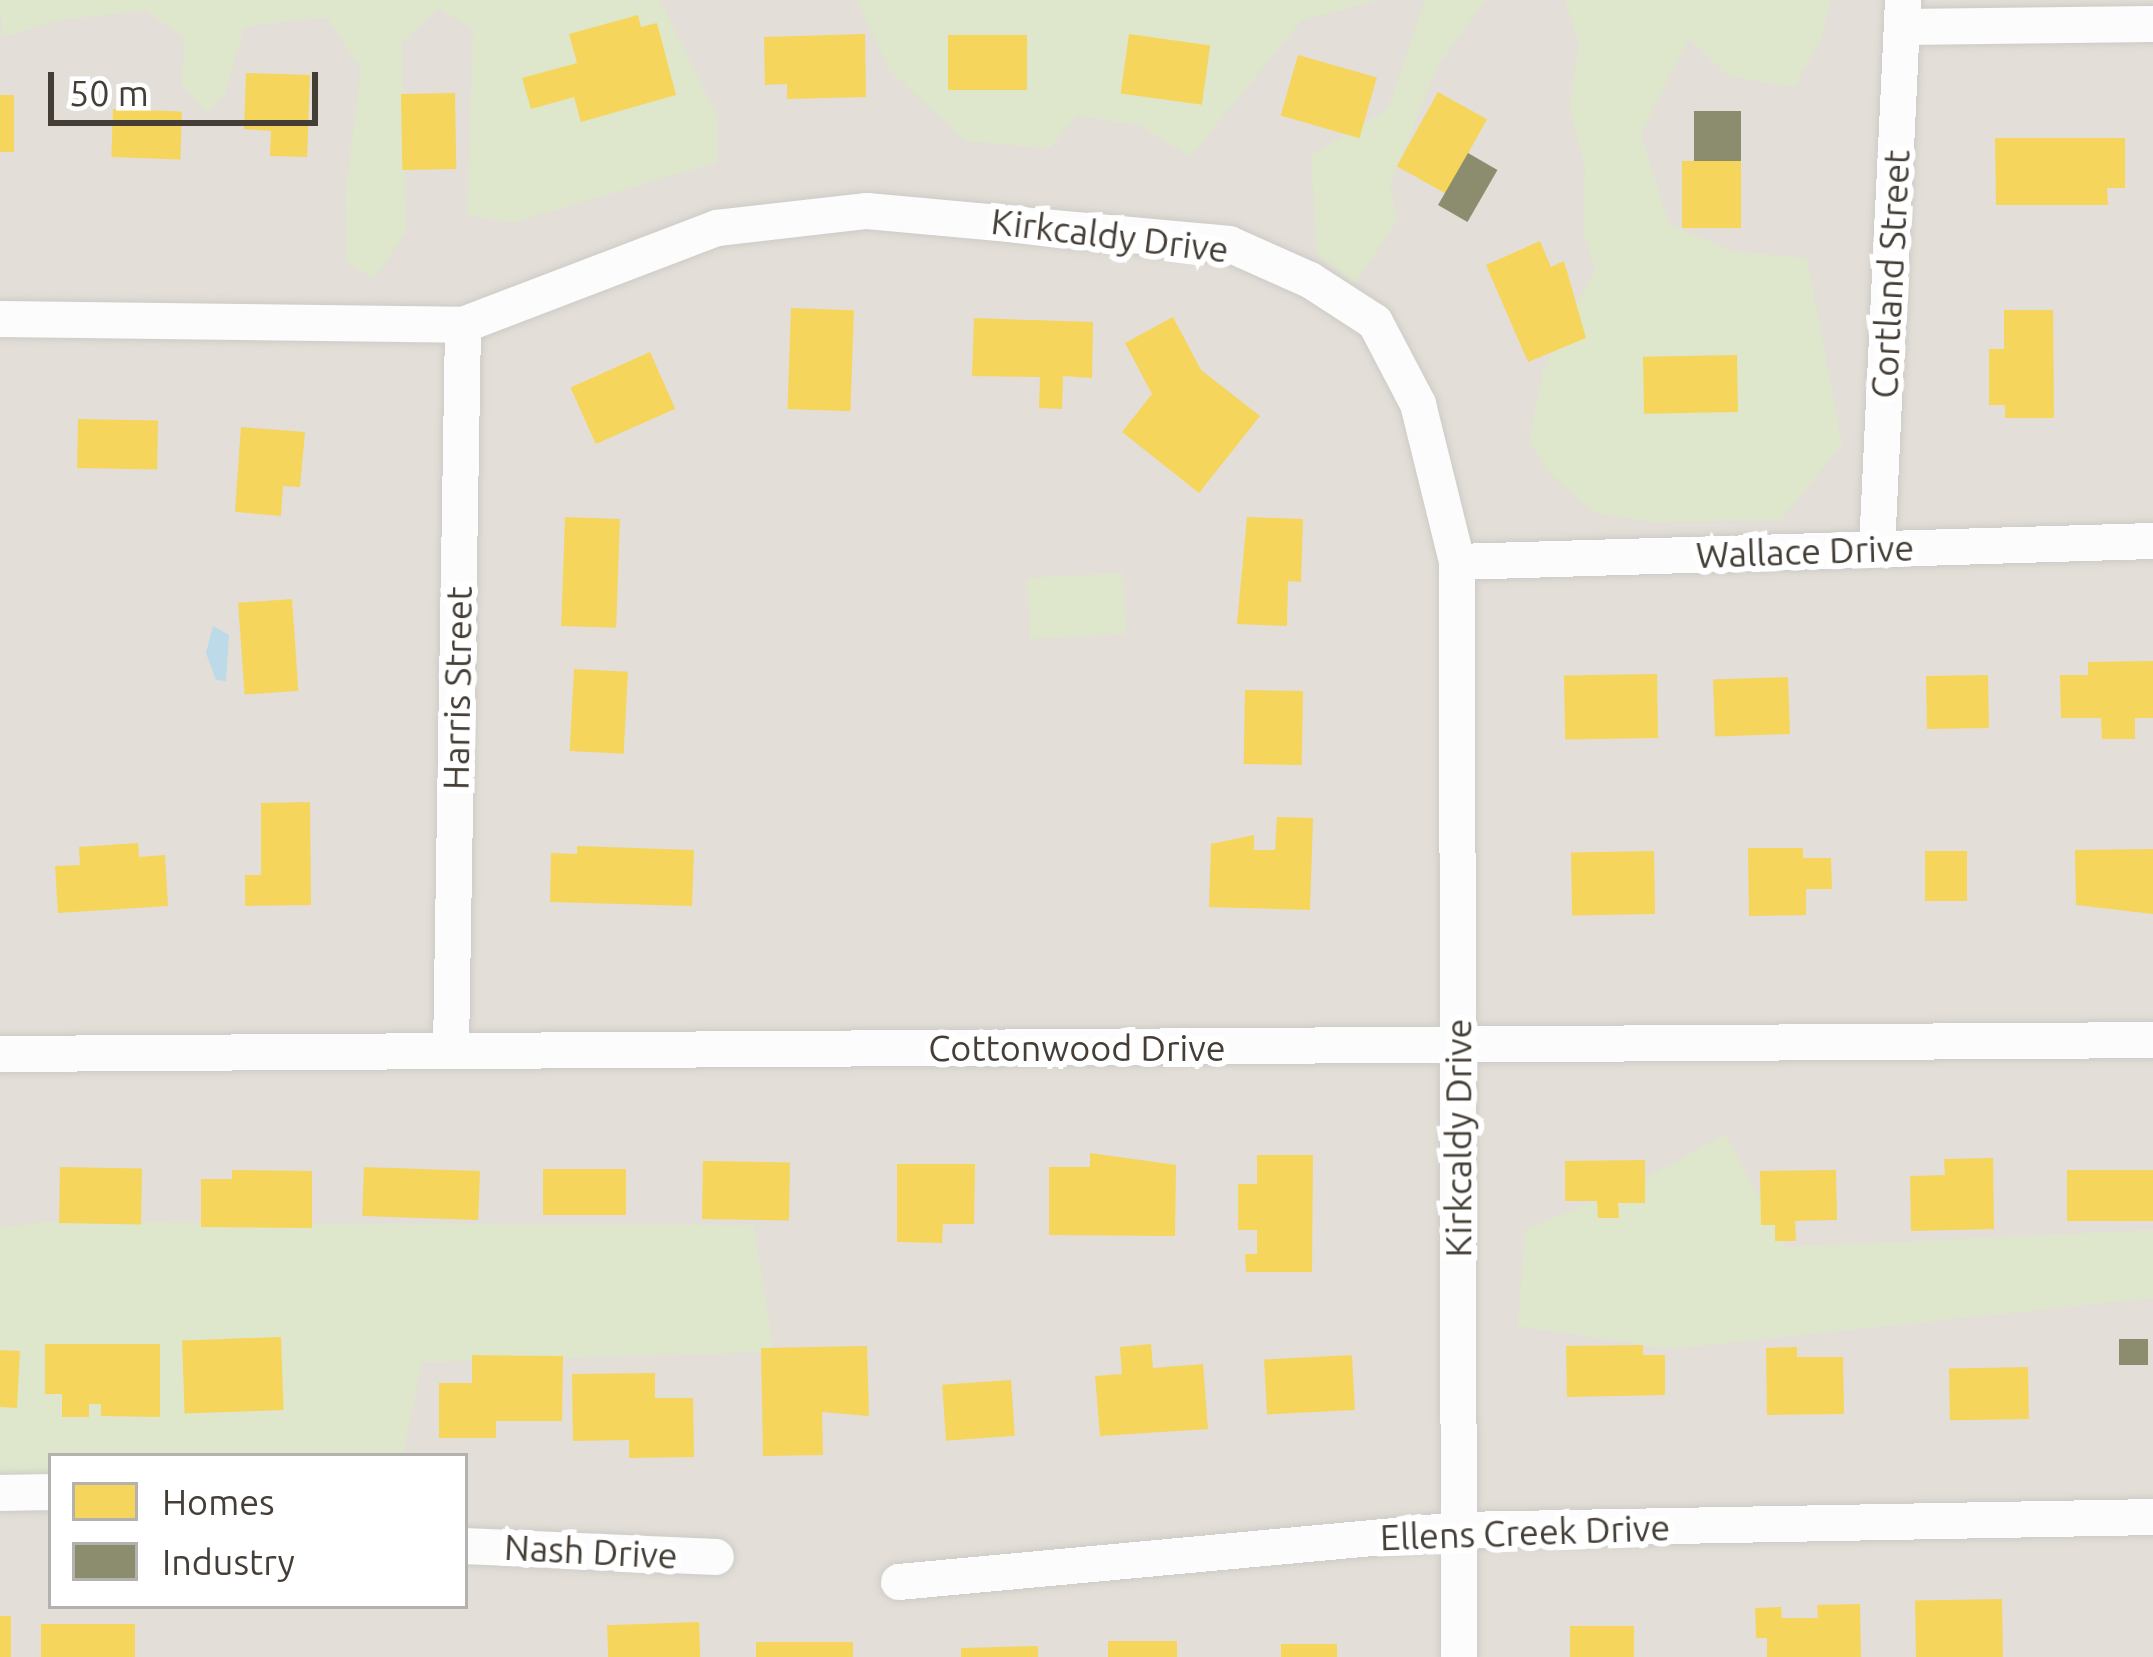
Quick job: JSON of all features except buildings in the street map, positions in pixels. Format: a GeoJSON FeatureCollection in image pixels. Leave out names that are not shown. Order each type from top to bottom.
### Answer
{"type":"FeatureCollection","features":[{"type":"Feature","properties":{"kind":"street"},"geometry":{"type":"LineString","coordinates":[[1902,14],[2153,24]]}},
{"type":"Feature","properties":{"kind":"street","name":"Cortland Street"},"geometry":{"type":"LineString","coordinates":[[1876,548],[1902,14]]}},
{"type":"Feature","properties":{"kind":"street","name":"Kirkcaldy Drive"},"geometry":{"type":"LineString","coordinates":[[0,319],[463,325],[717,228],[847,214],[1091,226],[1228,244],[1310,280],[1375,322],[1418,404],[1457,562],[1460,1657]]}},
{"type":"Feature","properties":{"kind":"street","name":"Harris Street"},"geometry":{"type":"LineString","coordinates":[[451,1050],[463,325]]}},
{"type":"Feature","properties":{"kind":"street","name":"Wallace Drive"},"geometry":{"type":"LineString","coordinates":[[1457,562],[2153,541]]}},
{"type":"Feature","properties":{"kind":"street","name":"Cottonwood Drive"},"geometry":{"type":"LineString","coordinates":[[0,1054],[2153,1040]]}},
{"type":"Feature","properties":{"kind":"street"},"geometry":{"type":"LineString","coordinates":[[0,1493],[48,1492]]}},
{"type":"Feature","properties":{"kind":"street","name":"Ellens Creek Drive"},"geometry":{"type":"LineString","coordinates":[[898,1582],[1459,1530],[2153,1517]]}},
{"type":"Feature","properties":{"kind":"street","name":"Nash Drive"},"geometry":{"type":"LineString","coordinates":[[468,1546],[716,1557]]}},
{"type":"Feature","properties":{"kind":"shaded area"},"geometry":{"type":"Polygon","coordinates":[[[0,0],[2153,0],[2153,1657],[0,1657],[0,0]]]}},
{"type":"Feature","properties":{"kind":"green space"},"geometry":{"type":"Polygon","coordinates":[[[0,0],[660,0],[718,118],[717,162],[512,223],[467,215],[473,29],[438,9],[402,42],[406,232],[375,278],[347,263],[345,195],[361,70],[327,17],[244,27],[225,94],[207,113],[182,85],[184,37],[146,11],[65,19],[2,37],[0,0]]]}},
{"type":"Feature","properties":{"kind":"green space"},"geometry":{"type":"Polygon","coordinates":[[[856,0],[1377,0],[1301,21],[1190,157],[1140,125],[1077,116],[1050,148],[966,141],[890,71],[856,0]]]}},
{"type":"Feature","properties":{"kind":"green space"},"geometry":{"type":"Polygon","coordinates":[[[1425,0],[1485,0],[1437,67],[1390,185],[1397,221],[1355,284],[1317,255],[1311,155],[1388,109],[1425,0]]]}},
{"type":"Feature","properties":{"kind":"green space"},"geometry":{"type":"Polygon","coordinates":[[[1565,0],[1831,0],[1820,42],[1794,87],[1728,76],[1689,38],[1641,134],[1669,224],[1735,252],[1807,258],[1842,444],[1781,520],[1650,522],[1595,513],[1548,472],[1529,440],[1543,370],[1595,270],[1583,230],[1585,167],[1569,107],[1579,44],[1565,0]]]}},
{"type":"Feature","properties":{"kind":"green space"},"geometry":{"type":"Polygon","coordinates":[[[1123,573],[1126,634],[1030,639],[1027,578],[1123,573]]]}},
{"type":"Feature","properties":{"kind":"green space"},"geometry":{"type":"Polygon","coordinates":[[[1725,1134],[1786,1247],[2153,1230],[2153,1298],[1670,1349],[1518,1326],[1525,1230],[1635,1184],[1725,1134]]]}},
{"type":"Feature","properties":{"kind":"green space"},"geometry":{"type":"Polygon","coordinates":[[[43,1222],[754,1225],[774,1352],[422,1362],[404,1453],[48,1453],[48,1497],[0,1495],[0,1228],[43,1222]]]}},
{"type":"Feature","properties":{"kind":"water"},"geometry":{"type":"Polygon","coordinates":[[[213,626],[229,635],[226,681],[216,680],[206,653],[213,626]]]}}]}
